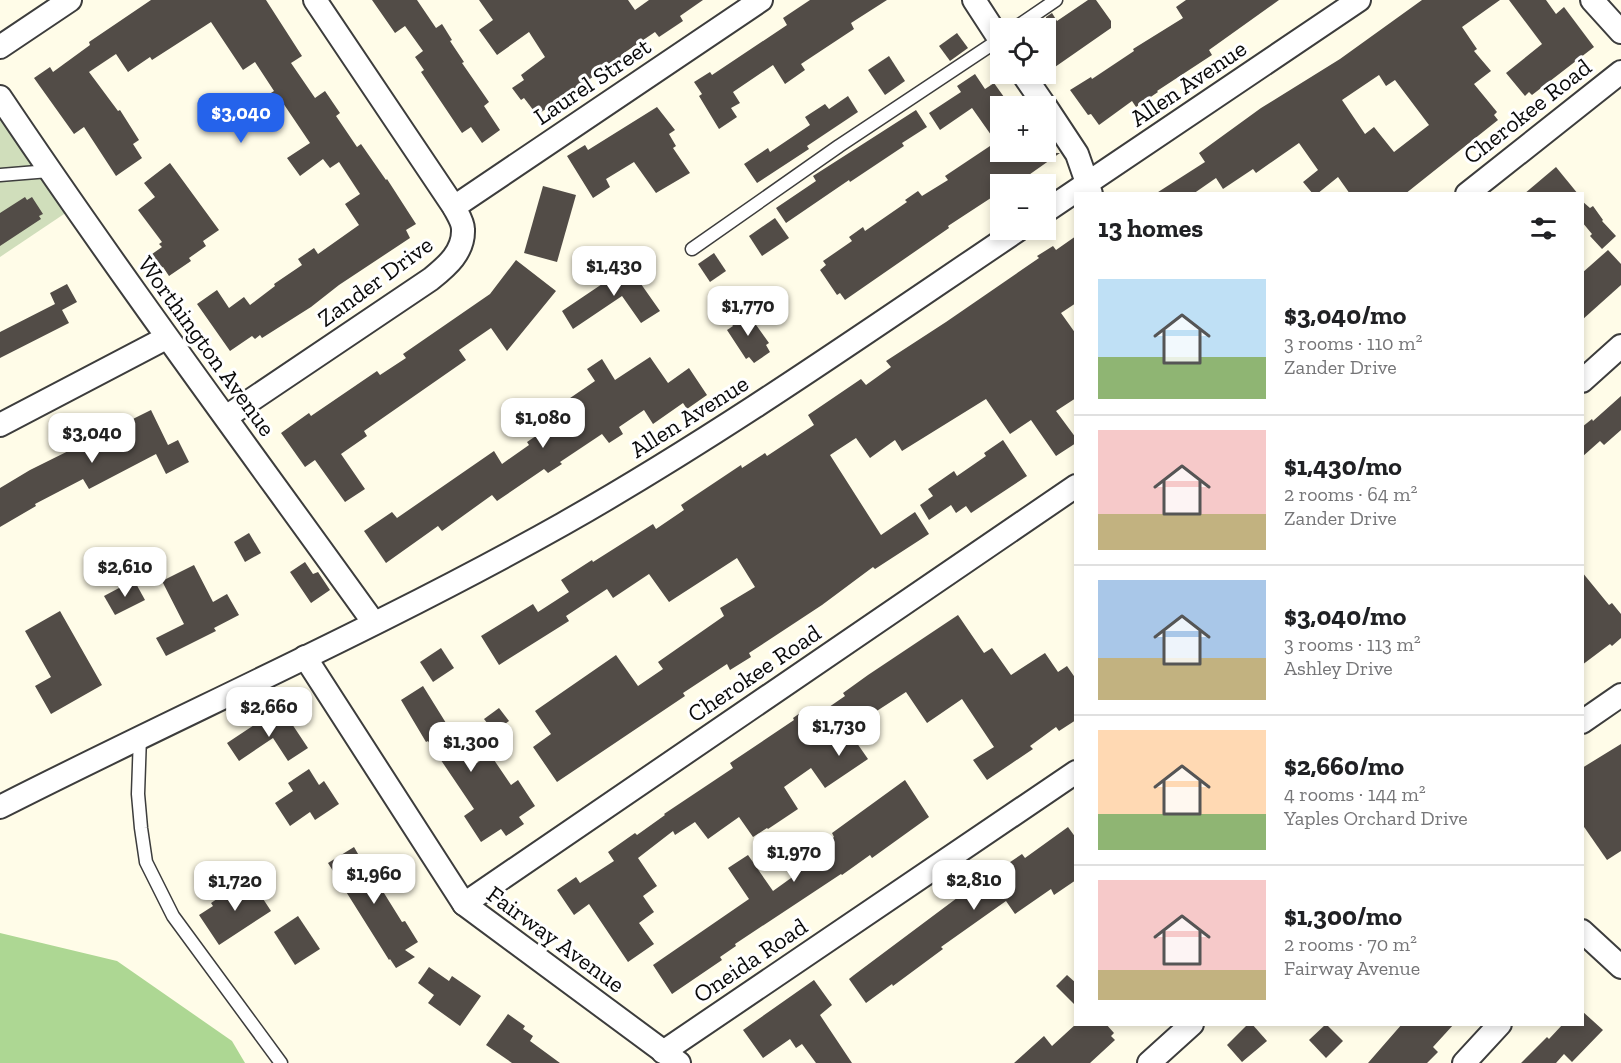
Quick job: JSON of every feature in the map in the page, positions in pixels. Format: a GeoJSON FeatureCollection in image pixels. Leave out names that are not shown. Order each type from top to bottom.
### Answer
{"type":"FeatureCollection","features":[{"type":"Feature","properties":{"kind":"street"},"geometry":{"type":"LineString","coordinates":[[0,47],[70,0]]}},
{"type":"Feature","properties":{"kind":"street","name":"Zander Drive"},"geometry":{"type":"LineString","coordinates":[[226,417],[431,279],[451,262],[460,245],[464,227],[454,207],[315,0]]}},
{"type":"Feature","properties":{"kind":"street","name":"Laurel Street"},"geometry":{"type":"LineString","coordinates":[[454,207],[761,0]]}},
{"type":"Feature","properties":{"kind":"street"},"geometry":{"type":"LineString","coordinates":[[974,0],[990,24]]}},
{"type":"Feature","properties":{"kind":"street","name":"Allen Avenue"},"geometry":{"type":"LineString","coordinates":[[1089,188],[1359,0]]}},
{"type":"Feature","properties":{"kind":"street"},"geometry":{"type":"LineString","coordinates":[[1592,0],[1621,32]]}},
{"type":"Feature","properties":{"kind":"street","name":"Cherokee Road"},"geometry":{"type":"LineString","coordinates":[[1470,192],[1621,72]]}},
{"type":"Feature","properties":{"kind":"street","name":"Worthington Avenue"},"geometry":{"type":"LineString","coordinates":[[0,97],[166,339],[226,417],[374,624]]}},
{"type":"Feature","properties":{"kind":"street"},"geometry":{"type":"LineString","coordinates":[[1056,123],[1077,154],[1089,188]]}},
{"type":"Feature","properties":{"kind":"street","name":"Allen Avenue"},"geometry":{"type":"LineString","coordinates":[[1056,206],[1074,196]]}},
{"type":"Feature","properties":{"kind":"street","name":"Allen Avenue"},"geometry":{"type":"LineString","coordinates":[[0,807],[140,736],[374,624],[562,524],[663,465],[779,391],[1003,240]]}},
{"type":"Feature","properties":{"kind":"street"},"geometry":{"type":"LineString","coordinates":[[0,426],[166,339]]}},
{"type":"Feature","properties":{"kind":"street"},"geometry":{"type":"LineString","coordinates":[[1584,379],[1621,346]]}},
{"type":"Feature","properties":{"kind":"street","name":"Cherokee Road"},"geometry":{"type":"LineString","coordinates":[[464,904],[1074,487]]}},
{"type":"Feature","properties":{"kind":"street","name":"Fairway Avenue"},"geometry":{"type":"LineString","coordinates":[[305,657],[464,904],[671,1057]]}},
{"type":"Feature","properties":{"kind":"street"},"geometry":{"type":"LineString","coordinates":[[1584,721],[1621,695]]}},
{"type":"Feature","properties":{"kind":"street","name":"Oneida Road"},"geometry":{"type":"LineString","coordinates":[[671,1057],[1074,773]]}},
{"type":"Feature","properties":{"kind":"street"},"geometry":{"type":"LineString","coordinates":[[1584,934],[1621,967]]}},
{"type":"Feature","properties":{"kind":"street"},"geometry":{"type":"LineString","coordinates":[[1149,1063],[1190,1026]]}},
{"type":"Feature","properties":{"kind":"street"},"geometry":{"type":"LineString","coordinates":[[1464,1063],[1498,1026]]}},
{"type":"Feature","properties":{"kind":"lane"},"geometry":{"type":"LineString","coordinates":[[1030,18],[1056,0]]}},
{"type":"Feature","properties":{"kind":"lane"},"geometry":{"type":"LineString","coordinates":[[692,249],[839,146],[990,46]]}},
{"type":"Feature","properties":{"kind":"lane"},"geometry":{"type":"LineString","coordinates":[[0,175],[49,171]]}},
{"type":"Feature","properties":{"kind":"lane"},"geometry":{"type":"LineString","coordinates":[[140,736],[138,794],[147,862],[173,916],[281,1063]]}},
{"type":"Feature","properties":{"kind":"green space"},"geometry":{"type":"Polygon","coordinates":[[[0,107],[70,210],[0,257],[0,107]]]}},
{"type":"Feature","properties":{"kind":"green space"},"geometry":{"type":"Polygon","coordinates":[[[0,933],[117,961],[232,1041],[245,1063],[0,1063],[0,933]]]}},
{"type":"Feature","properties":{"kind":"building"},"geometry":{"type":"Polygon","coordinates":[[[151,0],[266,0],[302,56],[291,63],[315,98],[325,91],[340,113],[336,116],[357,147],[361,144],[416,224],[406,230],[410,238],[339,285],[311,307],[262,338],[260,335],[255,339],[252,336],[230,351],[197,304],[217,290],[229,308],[244,297],[250,305],[275,286],[274,284],[302,265],[298,259],[314,248],[318,254],[359,225],[345,204],[360,194],[339,162],[330,168],[323,159],[300,176],[287,158],[310,143],[283,103],[269,113],[260,100],[274,91],[255,62],[243,70],[211,22],[152,60],[150,57],[128,72],[116,54],[89,72],[118,111],[120,110],[139,140],[133,144],[142,158],[116,176],[84,127],[74,134],[34,78],[50,67],[53,72],[90,45],[89,42],[151,0]]]}},
{"type":"Feature","properties":{"kind":"building"},"geometry":{"type":"Polygon","coordinates":[[[372,0],[417,0],[436,28],[442,24],[464,62],[462,63],[489,102],[484,106],[500,130],[482,143],[471,127],[462,133],[421,72],[424,70],[415,57],[423,51],[405,26],[395,33],[372,0]]]}},
{"type":"Feature","properties":{"kind":"building"},"geometry":{"type":"Polygon","coordinates":[[[479,0],[628,0],[635,10],[649,0],[703,0],[680,16],[683,21],[659,37],[655,32],[537,115],[524,98],[521,100],[512,88],[524,80],[521,75],[545,57],[529,32],[497,55],[479,30],[493,20],[479,0]]]}},
{"type":"Feature","properties":{"kind":"building"},"geometry":{"type":"Polygon","coordinates":[[[810,0],[887,0],[851,23],[854,29],[801,64],[805,70],[785,84],[773,65],[733,92],[740,103],[731,108],[737,117],[719,129],[699,96],[702,94],[694,82],[710,72],[712,75],[787,25],[783,18],[810,0]]]}},
{"type":"Feature","properties":{"kind":"building"},"geometry":{"type":"Polygon","coordinates":[[[1088,0],[1096,0],[1111,21],[1111,28],[1056,66],[1056,19],[1057,21],[1088,0]]]}},
{"type":"Feature","properties":{"kind":"building"},"geometry":{"type":"Polygon","coordinates":[[[1186,0],[1279,0],[1209,50],[1212,55],[1136,107],[1132,101],[1099,125],[1091,114],[1088,115],[1070,90],[1091,77],[1092,79],[1134,51],[1133,49],[1183,18],[1176,7],[1186,0]]]}},
{"type":"Feature","properties":{"kind":"building"},"geometry":{"type":"Polygon","coordinates":[[[1422,0],[1500,0],[1462,27],[1477,49],[1474,51],[1491,71],[1474,84],[1497,112],[1494,115],[1498,120],[1408,192],[1349,192],[1338,177],[1319,192],[1311,192],[1303,182],[1318,170],[1299,143],[1256,173],[1253,169],[1223,189],[1216,178],[1196,192],[1158,192],[1205,162],[1199,153],[1261,108],[1340,59],[1422,0]],[[1379,75],[1342,100],[1365,134],[1374,127],[1394,152],[1429,125],[1395,80],[1386,86],[1379,75]]]}},
{"type":"Feature","properties":{"kind":"building"},"geometry":{"type":"Polygon","coordinates":[[[1509,0],[1546,0],[1556,14],[1564,7],[1594,47],[1532,95],[1529,92],[1525,96],[1506,73],[1542,44],[1509,0]]]}},
{"type":"Feature","properties":{"kind":"building"},"geometry":{"type":"Polygon","coordinates":[[[1052,13],[1055,18],[1046,18],[1046,17],[1052,13]]]}},
{"type":"Feature","properties":{"kind":"building"},"geometry":{"type":"Polygon","coordinates":[[[957,33],[968,48],[950,61],[939,46],[957,33]]]}},
{"type":"Feature","properties":{"kind":"building"},"geometry":{"type":"Polygon","coordinates":[[[889,56],[905,81],[885,95],[868,70],[889,56]]]}},
{"type":"Feature","properties":{"kind":"building"},"geometry":{"type":"Polygon","coordinates":[[[975,74],[985,89],[995,84],[1003,96],[990,96],[990,134],[972,108],[940,130],[929,113],[961,92],[957,86],[975,74]]]}},
{"type":"Feature","properties":{"kind":"building"},"geometry":{"type":"Polygon","coordinates":[[[848,96],[858,112],[807,146],[809,149],[757,183],[744,164],[768,148],[770,152],[810,125],[805,117],[825,104],[829,109],[848,96]]]}},
{"type":"Feature","properties":{"kind":"building"},"geometry":{"type":"Polygon","coordinates":[[[657,107],[675,130],[669,134],[676,146],[673,148],[690,173],[656,193],[634,162],[606,179],[610,187],[593,198],[567,156],[585,145],[588,150],[657,107]]]}},
{"type":"Feature","properties":{"kind":"building"},"geometry":{"type":"Polygon","coordinates":[[[916,110],[927,127],[902,143],[904,146],[786,223],[776,208],[816,181],[813,176],[916,110]]]}},
{"type":"Feature","properties":{"kind":"building"},"geometry":{"type":"Polygon","coordinates":[[[990,146],[990,162],[1047,162],[1030,174],[990,174],[990,199],[845,300],[840,293],[837,295],[820,270],[826,265],[823,261],[852,241],[849,237],[863,227],[865,231],[907,202],[905,200],[918,191],[922,196],[948,180],[945,176],[990,146]]]}},
{"type":"Feature","properties":{"kind":"building"},"geometry":{"type":"Polygon","coordinates":[[[170,163],[219,230],[203,241],[206,246],[189,258],[191,261],[169,276],[163,267],[154,273],[145,259],[162,247],[159,244],[162,242],[138,210],[155,197],[144,183],[170,163]]]}},
{"type":"Feature","properties":{"kind":"building"},"geometry":{"type":"Polygon","coordinates":[[[1556,167],[1576,192],[1526,192],[1556,167]]]}},
{"type":"Feature","properties":{"kind":"building"},"geometry":{"type":"Polygon","coordinates":[[[543,186],[576,195],[557,262],[524,253],[543,186]]]}},
{"type":"Feature","properties":{"kind":"building"},"geometry":{"type":"Polygon","coordinates":[[[25,197],[27,200],[32,197],[43,214],[39,216],[41,219],[0,246],[0,213],[25,197]]]}},
{"type":"Feature","properties":{"kind":"building"},"geometry":{"type":"Polygon","coordinates":[[[1584,203],[1590,208],[1593,206],[1602,221],[1616,236],[1602,249],[1590,236],[1592,234],[1584,224],[1584,203]]]}},
{"type":"Feature","properties":{"kind":"building"},"geometry":{"type":"Polygon","coordinates":[[[775,218],[789,238],[762,256],[749,236],[775,218]]]}},
{"type":"Feature","properties":{"kind":"building"},"geometry":{"type":"Polygon","coordinates":[[[1074,237],[1074,304],[1061,313],[1074,331],[1074,399],[1056,411],[1074,435],[1074,444],[1056,456],[1031,420],[1010,434],[986,399],[902,451],[895,440],[870,458],[856,438],[830,455],[881,535],[915,512],[929,534],[875,569],[873,567],[822,605],[749,653],[751,657],[730,670],[727,664],[683,693],[685,696],[557,782],[533,747],[551,734],[535,711],[616,655],[638,686],[663,669],[658,662],[724,616],[720,608],[755,587],[737,558],[669,602],[649,574],[613,598],[607,589],[566,616],[569,621],[499,665],[481,636],[533,604],[538,612],[569,592],[561,580],[653,524],[656,529],[684,510],[681,505],[741,465],[742,468],[765,453],[767,456],[814,425],[808,415],[861,379],[866,385],[891,367],[886,361],[1039,258],[1037,256],[1053,246],[1056,250],[1074,237]]]}},
{"type":"Feature","properties":{"kind":"building"},"geometry":{"type":"Polygon","coordinates":[[[1608,250],[1621,264],[1621,285],[1584,318],[1584,271],[1608,250]]]}},
{"type":"Feature","properties":{"kind":"building"},"geometry":{"type":"Polygon","coordinates":[[[714,253],[726,271],[710,282],[698,264],[714,253]]]}},
{"type":"Feature","properties":{"kind":"building"},"geometry":{"type":"Polygon","coordinates":[[[516,260],[556,291],[507,351],[491,328],[459,350],[466,360],[364,431],[367,436],[341,454],[365,489],[345,502],[315,460],[305,467],[281,433],[309,413],[311,416],[377,371],[380,375],[406,358],[403,354],[490,294],[516,260]]]}},
{"type":"Feature","properties":{"kind":"building"},"geometry":{"type":"Polygon","coordinates":[[[630,260],[645,281],[641,284],[660,311],[641,323],[622,296],[573,329],[562,311],[611,278],[609,275],[630,260]]]}},
{"type":"Feature","properties":{"kind":"building"},"geometry":{"type":"Polygon","coordinates":[[[67,284],[77,302],[62,310],[69,323],[0,358],[0,332],[55,304],[50,293],[67,284]]]}},
{"type":"Feature","properties":{"kind":"building"},"geometry":{"type":"Polygon","coordinates":[[[742,311],[746,317],[749,315],[769,343],[766,345],[770,352],[754,363],[749,357],[746,359],[727,330],[733,326],[729,320],[742,311]]]}},
{"type":"Feature","properties":{"kind":"building"},"geometry":{"type":"Polygon","coordinates":[[[650,357],[668,383],[689,368],[707,395],[687,409],[683,403],[653,424],[644,410],[619,427],[623,434],[609,443],[602,434],[560,462],[562,464],[548,473],[544,469],[497,501],[492,495],[442,531],[438,526],[386,563],[364,531],[392,512],[397,518],[494,451],[502,464],[529,445],[527,442],[561,419],[554,409],[595,381],[587,369],[602,359],[615,380],[650,357]]]}},
{"type":"Feature","properties":{"kind":"building"},"geometry":{"type":"Polygon","coordinates":[[[1621,396],[1621,430],[1604,445],[1600,441],[1584,455],[1584,425],[1592,419],[1593,421],[1621,396]]]}},
{"type":"Feature","properties":{"kind":"building"},"geometry":{"type":"Polygon","coordinates":[[[151,410],[168,445],[178,440],[189,462],[166,474],[156,454],[89,489],[83,479],[35,504],[36,506],[0,527],[0,488],[30,470],[151,410]]]}},
{"type":"Feature","properties":{"kind":"building"},"geometry":{"type":"Polygon","coordinates":[[[1003,440],[1027,476],[971,513],[966,506],[956,513],[951,505],[929,520],[920,505],[933,496],[928,489],[954,471],[957,476],[986,456],[984,453],[1003,440]]]}},
{"type":"Feature","properties":{"kind":"building"},"geometry":{"type":"Polygon","coordinates":[[[249,533],[261,553],[245,562],[234,542],[249,533]]]}},
{"type":"Feature","properties":{"kind":"building"},"geometry":{"type":"Polygon","coordinates":[[[305,562],[313,574],[318,572],[330,590],[311,603],[290,572],[305,562]]]}},
{"type":"Feature","properties":{"kind":"building"},"geometry":{"type":"Polygon","coordinates":[[[194,565],[213,602],[227,594],[239,615],[214,628],[216,631],[166,656],[156,638],[184,624],[162,581],[194,565]]]}},
{"type":"Feature","properties":{"kind":"building"},"geometry":{"type":"Polygon","coordinates":[[[1584,574],[1609,605],[1612,603],[1621,614],[1621,638],[1612,646],[1610,644],[1584,664],[1584,574]]]}},
{"type":"Feature","properties":{"kind":"building"},"geometry":{"type":"Polygon","coordinates":[[[134,580],[145,600],[115,615],[104,596],[134,580]]]}},
{"type":"Feature","properties":{"kind":"building"},"geometry":{"type":"Polygon","coordinates":[[[60,611],[102,685],[51,714],[35,686],[51,677],[25,631],[60,611]]]}},
{"type":"Feature","properties":{"kind":"building"},"geometry":{"type":"Polygon","coordinates":[[[958,615],[984,653],[992,648],[1011,675],[1045,653],[1058,672],[1067,666],[1074,676],[1074,721],[1059,731],[1056,727],[1030,746],[1033,749],[987,780],[973,760],[994,747],[962,699],[927,723],[906,692],[866,718],[871,724],[852,736],[868,759],[825,788],[811,768],[784,787],[798,809],[768,829],[753,837],[739,817],[708,839],[695,822],[675,835],[673,831],[638,858],[657,886],[643,896],[654,912],[639,923],[654,944],[628,962],[589,904],[574,915],[557,890],[576,877],[580,883],[614,861],[608,852],[635,833],[637,835],[733,768],[730,763],[794,720],[793,718],[810,706],[816,716],[845,696],[843,693],[958,615]]]}},
{"type":"Feature","properties":{"kind":"building"},"geometry":{"type":"Polygon","coordinates":[[[441,648],[454,668],[433,682],[420,662],[441,648]]]}},
{"type":"Feature","properties":{"kind":"building"},"geometry":{"type":"Polygon","coordinates":[[[423,686],[464,752],[468,749],[477,763],[490,754],[511,785],[518,780],[535,806],[519,817],[524,824],[506,836],[501,829],[481,842],[464,816],[474,809],[428,741],[426,742],[401,700],[423,686]]]}},
{"type":"Feature","properties":{"kind":"building"},"geometry":{"type":"Polygon","coordinates":[[[499,708],[509,721],[494,732],[484,719],[499,708]]]}},
{"type":"Feature","properties":{"kind":"building"},"geometry":{"type":"Polygon","coordinates":[[[275,711],[284,725],[290,721],[308,748],[288,761],[273,738],[239,761],[227,743],[275,711]]]}},
{"type":"Feature","properties":{"kind":"building"},"geometry":{"type":"Polygon","coordinates":[[[1621,744],[1621,851],[1607,860],[1584,827],[1584,767],[1621,744]]]}},
{"type":"Feature","properties":{"kind":"building"},"geometry":{"type":"Polygon","coordinates":[[[309,769],[319,785],[324,781],[339,804],[315,820],[310,812],[290,826],[275,803],[293,791],[288,783],[309,769]]]}},
{"type":"Feature","properties":{"kind":"building"},"geometry":{"type":"Polygon","coordinates":[[[905,780],[929,817],[872,858],[870,855],[735,944],[736,946],[720,957],[722,960],[672,994],[653,965],[749,899],[728,868],[748,855],[773,891],[798,873],[794,866],[834,837],[832,833],[905,780]]]}},
{"type":"Feature","properties":{"kind":"building"},"geometry":{"type":"Polygon","coordinates":[[[1068,827],[1074,835],[1074,881],[1054,895],[1051,889],[1015,914],[1006,901],[941,947],[943,949],[893,986],[892,984],[866,1003],[849,979],[961,895],[1022,854],[1025,858],[1068,827]]]}},
{"type":"Feature","properties":{"kind":"building"},"geometry":{"type":"Polygon","coordinates":[[[354,847],[361,859],[369,854],[380,873],[374,877],[402,922],[405,921],[418,942],[405,950],[415,957],[396,968],[328,863],[354,847]]]}},
{"type":"Feature","properties":{"kind":"building"},"geometry":{"type":"Polygon","coordinates":[[[242,882],[245,886],[252,882],[271,911],[219,945],[199,915],[213,906],[211,903],[242,882]]]}},
{"type":"Feature","properties":{"kind":"building"},"geometry":{"type":"Polygon","coordinates":[[[298,916],[320,949],[295,965],[274,932],[298,916]]]}},
{"type":"Feature","properties":{"kind":"building"},"geometry":{"type":"Polygon","coordinates":[[[429,967],[449,981],[452,976],[481,996],[460,1026],[428,1003],[434,995],[418,983],[429,967]]]}},
{"type":"Feature","properties":{"kind":"building"},"geometry":{"type":"Polygon","coordinates":[[[1067,975],[1074,981],[1074,1004],[1056,986],[1067,975]]]}},
{"type":"Feature","properties":{"kind":"building"},"geometry":{"type":"Polygon","coordinates":[[[814,980],[832,1005],[820,1015],[852,1063],[816,1063],[802,1044],[796,1048],[790,1039],[763,1058],[743,1030],[814,980]]]}},
{"type":"Feature","properties":{"kind":"building"},"geometry":{"type":"Polygon","coordinates":[[[1584,1013],[1603,1030],[1572,1062],[1564,1054],[1556,1063],[1521,1063],[1547,1037],[1549,1039],[1561,1026],[1584,1026],[1584,1013]]]}},
{"type":"Feature","properties":{"kind":"building"},"geometry":{"type":"Polygon","coordinates":[[[508,1014],[525,1026],[523,1029],[533,1036],[530,1041],[560,1063],[512,1063],[486,1045],[508,1014]]]}},
{"type":"Feature","properties":{"kind":"building"},"geometry":{"type":"Polygon","coordinates":[[[1074,1026],[1108,1026],[1114,1033],[1111,1036],[1115,1040],[1090,1063],[1014,1063],[1044,1036],[1052,1046],[1074,1026]]]}},
{"type":"Feature","properties":{"kind":"building"},"geometry":{"type":"Polygon","coordinates":[[[1246,1026],[1254,1026],[1267,1041],[1242,1062],[1227,1045],[1246,1026]]]}},
{"type":"Feature","properties":{"kind":"building"},"geometry":{"type":"Polygon","coordinates":[[[1324,1026],[1328,1026],[1343,1041],[1326,1058],[1309,1040],[1324,1026]]]}},
{"type":"Feature","properties":{"kind":"building"},"geometry":{"type":"Polygon","coordinates":[[[1400,1026],[1452,1026],[1433,1047],[1438,1052],[1427,1063],[1368,1063],[1400,1026]]]}}]}
